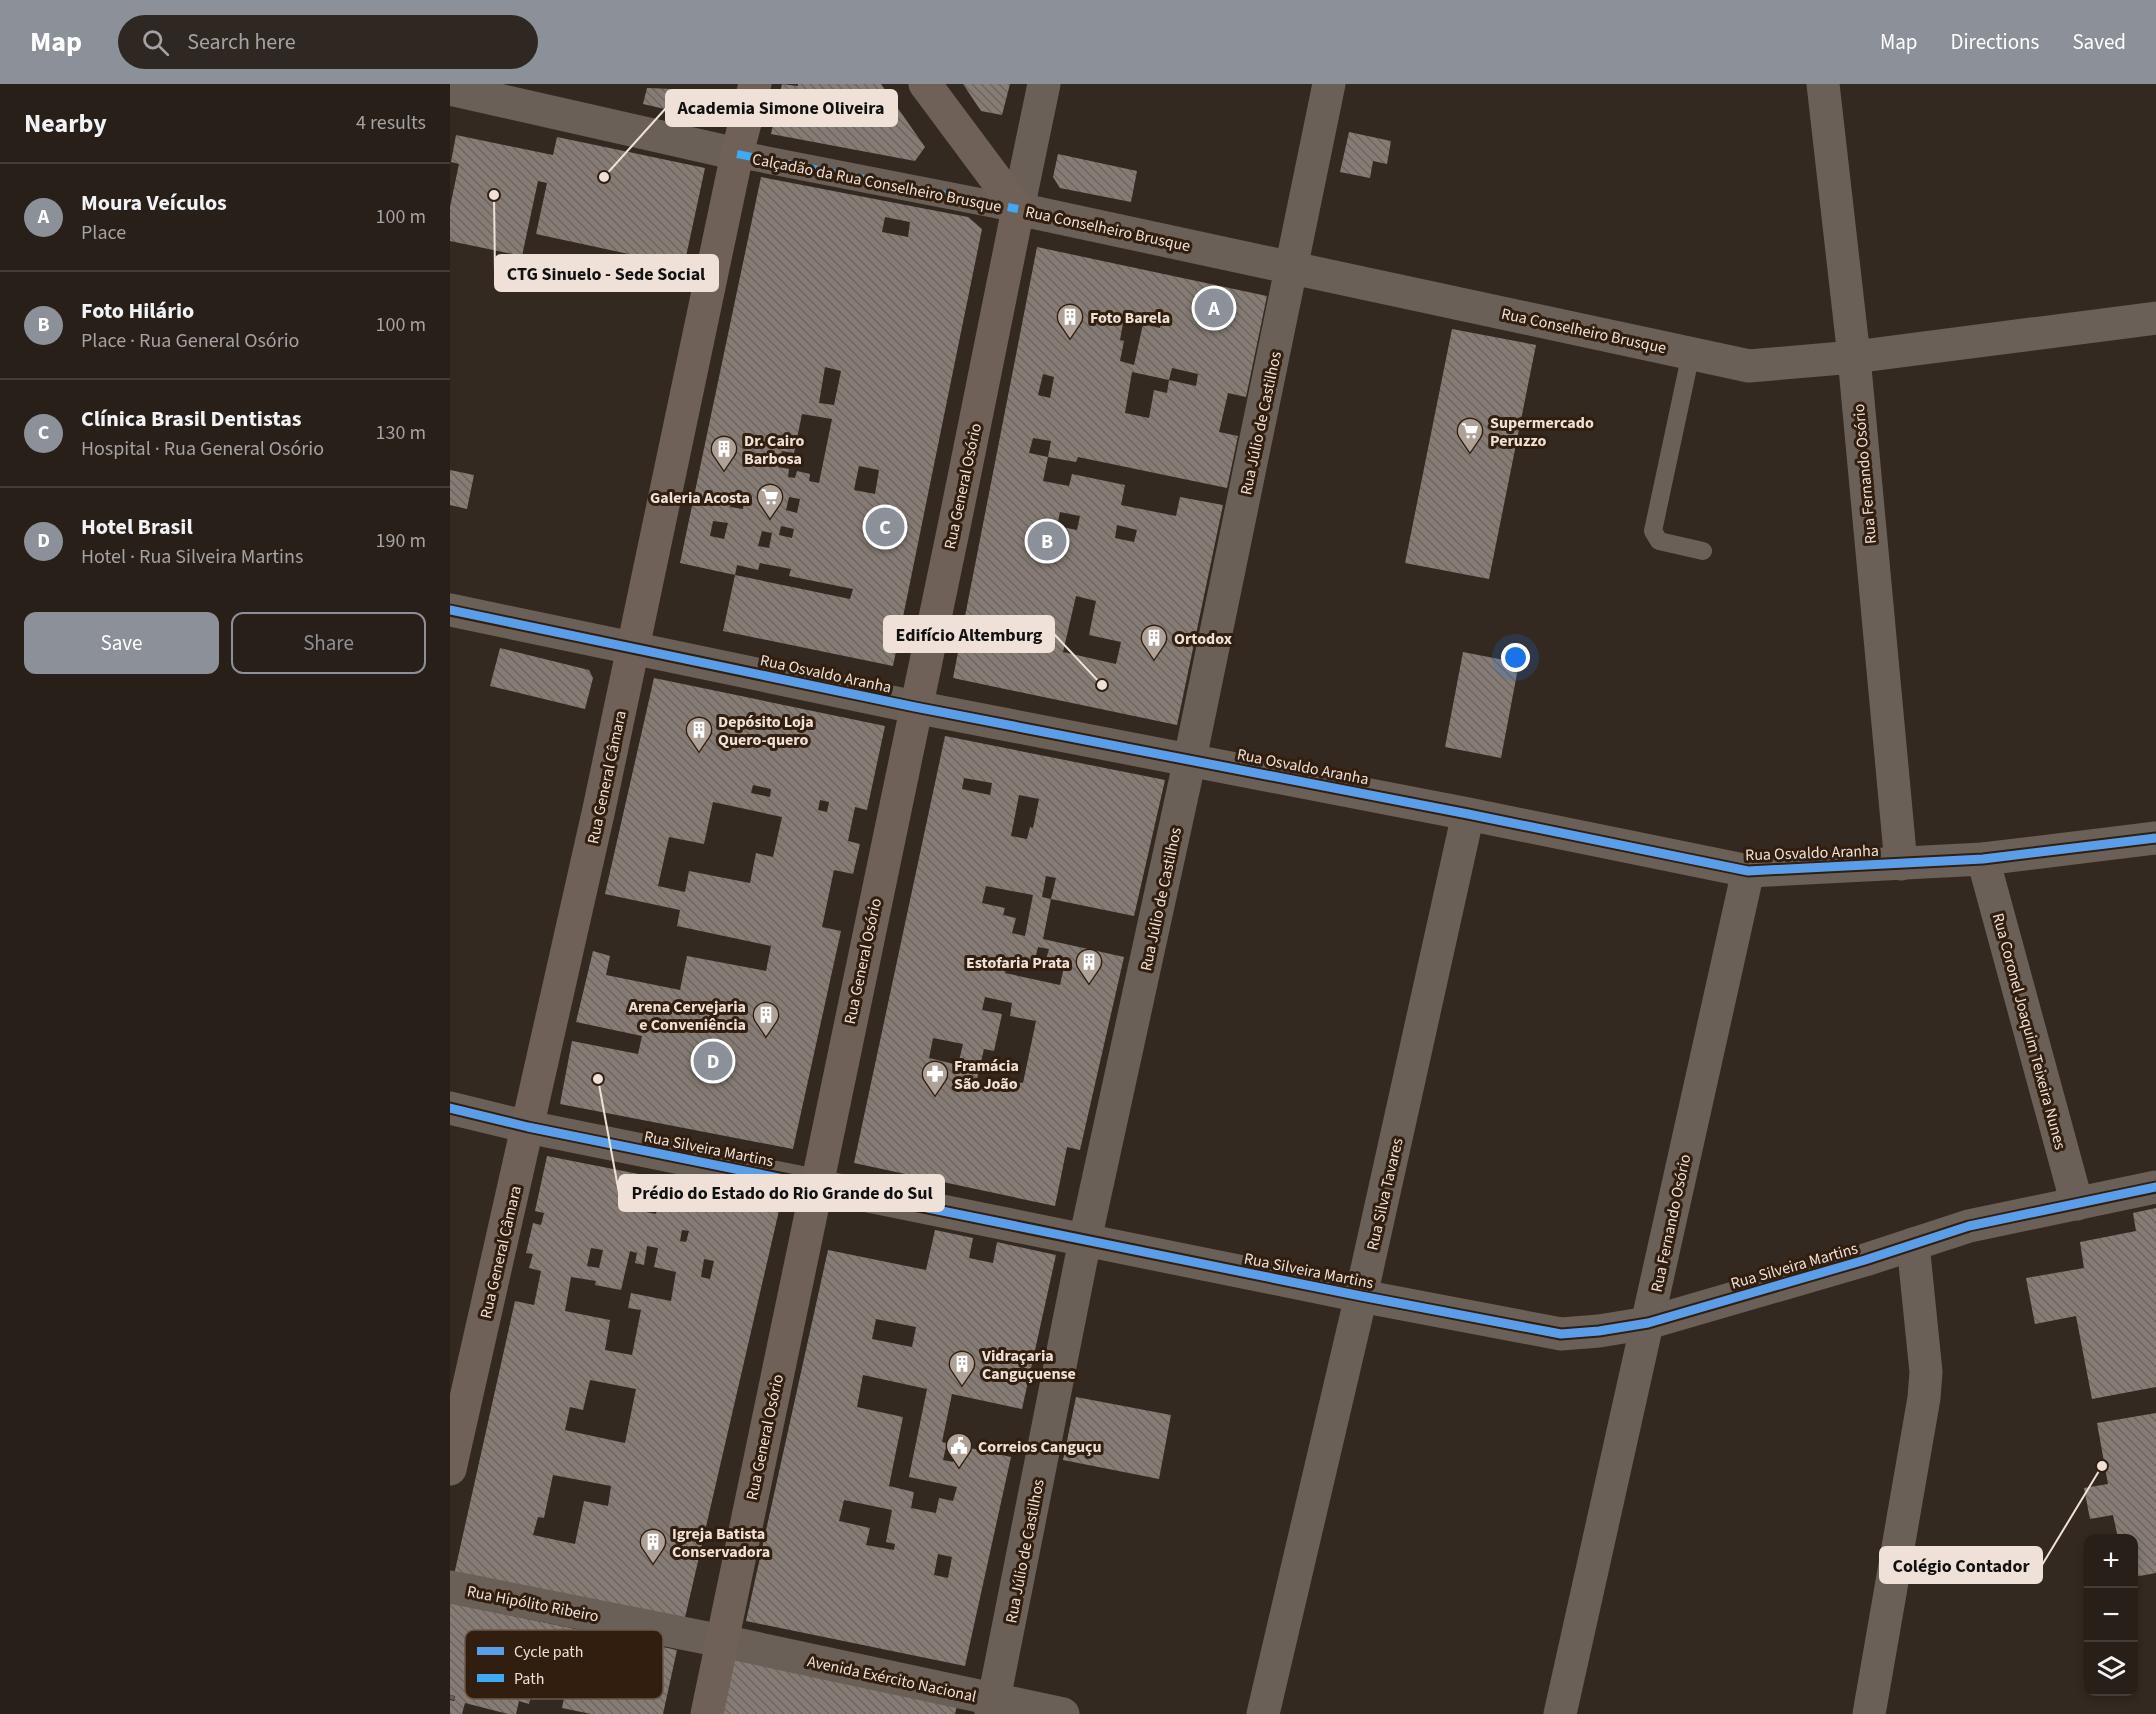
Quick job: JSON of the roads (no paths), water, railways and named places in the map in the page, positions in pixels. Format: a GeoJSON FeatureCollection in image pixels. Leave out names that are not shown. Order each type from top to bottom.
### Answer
{"type":"FeatureCollection","features":[{"type":"Feature","properties":{"kind":"main road","name":"Rua General Câmara"},"geometry":{"type":"LineString","coordinates":[[450,1469],[634,649],[737,154],[755,84]]}},
{"type":"Feature","properties":{"kind":"main road"},"geometry":{"type":"LineString","coordinates":[[925,84],[1017,209]]}},
{"type":"Feature","properties":{"kind":"main road","name":"Rua General Osório"},"geometry":{"type":"LineString","coordinates":[[706,1714],[956,517],[1017,209]]}},
{"type":"Feature","properties":{"kind":"street"},"geometry":{"type":"LineString","coordinates":[[1017,209],[1044,84]]}},
{"type":"Feature","properties":{"kind":"street","name":"Rua Júlio de Castilhos"},"geometry":{"type":"LineString","coordinates":[[992,1707],[1085,1240],[1190,759],[1329,84]]}},
{"type":"Feature","properties":{"kind":"street","name":"Rua Fernando Osório"},"geometry":{"type":"LineString","coordinates":[[1823,84],[1854,357],[1900,864]]}},
{"type":"Feature","properties":{"kind":"street"},"geometry":{"type":"LineString","coordinates":[[450,89],[737,154]]}},
{"type":"Feature","properties":{"kind":"street","name":"Calçadão da Rua Conselheiro Brusque"},"geometry":{"type":"LineString","coordinates":[[737,154],[1017,209]]}},
{"type":"Feature","properties":{"kind":"street","name":"Rua Conselheiro Brusque"},"geometry":{"type":"LineString","coordinates":[[1017,209],[1749,366],[1854,357],[2156,318]]}},
{"type":"Feature","properties":{"kind":"street","name":"Rua Osvaldo Aranha"},"geometry":{"type":"LineString","coordinates":[[450,610],[915,707],[1190,759],[1748,871],[1983,859],[2156,838]]}},
{"type":"Feature","properties":{"kind":"street","name":"Rua Silva Tavares"},"geometry":{"type":"LineString","coordinates":[[1263,1714],[1361,1296],[1468,814]]}},
{"type":"Feature","properties":{"kind":"street","name":"Rua Coronel Joaquim Teixeira Nunes"},"geometry":{"type":"LineString","coordinates":[[1983,859],[2077,1204]]}},
{"type":"Feature","properties":{"kind":"street","name":"Rua Fernando Osório"},"geometry":{"type":"LineString","coordinates":[[1560,1714],[1748,871]]}},
{"type":"Feature","properties":{"kind":"street","name":"Rua Silveira Martins"},"geometry":{"type":"LineString","coordinates":[[450,1108],[528,1127],[1361,1296],[1561,1334],[1648,1323],[1969,1226],[2156,1187]]}},
{"type":"Feature","properties":{"kind":"street"},"geometry":{"type":"LineString","coordinates":[[1869,1714],[1924,1398],[1926,1372],[1913,1244]]}},
{"type":"Feature","properties":{"kind":"street","name":"Rua Hipólito Ribeiro"},"geometry":{"type":"LineString","coordinates":[[450,1587],[722,1641]]}},
{"type":"Feature","properties":{"kind":"street","name":"Avenida Exército Nacional"},"geometry":{"type":"LineString","coordinates":[[722,1641],[992,1707],[1063,1714]]}},
{"type":"Feature","properties":{"kind":"lane"},"geometry":{"type":"LineString","coordinates":[[1691,353],[1653,531],[1659,541],[1703,551]]}},
{"type":"Feature","properties":{"kind":"place","name":"Academia Simone Oliveira"},"geometry":{"type":"Point","coordinates":[604,177]}},
{"type":"Feature","properties":{"kind":"place","name":"CTG Sinuelo - Sede Social"},"geometry":{"type":"Point","coordinates":[494,195]}},
{"type":"Feature","properties":{"kind":"place","name":"Moura Veículos"},"geometry":{"type":"Point","coordinates":[1214,308]}},
{"type":"Feature","properties":{"kind":"place","name":"Foto Barela"},"geometry":{"type":"Point","coordinates":[1070,340]}},
{"type":"Feature","properties":{"kind":"place","name":"Supermercado Peruzzo"},"geometry":{"type":"Point","coordinates":[1470,454]}},
{"type":"Feature","properties":{"kind":"place","name":"Dr. Cairo Barbosa"},"geometry":{"type":"Point","coordinates":[724,472]}},
{"type":"Feature","properties":{"kind":"place","name":"Galeria Acosta"},"geometry":{"type":"Point","coordinates":[770,520]}},
{"type":"Feature","properties":{"kind":"place","name":"Clínica Brasil Dentistas"},"geometry":{"type":"Point","coordinates":[885,527]}},
{"type":"Feature","properties":{"kind":"place","name":"Foto Hilário"},"geometry":{"type":"Point","coordinates":[1047,541]}},
{"type":"Feature","properties":{"kind":"place","name":"Ortodox"},"geometry":{"type":"Point","coordinates":[1154,661]}},
{"type":"Feature","properties":{"kind":"place","name":"Edifício Altemburg"},"geometry":{"type":"Point","coordinates":[1102,685]}},
{"type":"Feature","properties":{"kind":"place","name":"Depósito Loja Quero-quero"},"geometry":{"type":"Point","coordinates":[699,753]}},
{"type":"Feature","properties":{"kind":"place","name":"Estofaria Prata"},"geometry":{"type":"Point","coordinates":[1089,985]}},
{"type":"Feature","properties":{"kind":"place","name":"Arena Cervejaria e Conveniência"},"geometry":{"type":"Point","coordinates":[766,1038]}},
{"type":"Feature","properties":{"kind":"place","name":"Hotel Brasil"},"geometry":{"type":"Point","coordinates":[713,1061]}},
{"type":"Feature","properties":{"kind":"place","name":"Prédio do Estado do Rio Grande do Sul"},"geometry":{"type":"Point","coordinates":[598,1079]}},
{"type":"Feature","properties":{"kind":"place","name":"Framácia São João"},"geometry":{"type":"Point","coordinates":[935,1097]}},
{"type":"Feature","properties":{"kind":"place","name":"Vidraçaria Canguçuense"},"geometry":{"type":"Point","coordinates":[962,1387]}},
{"type":"Feature","properties":{"kind":"place","name":"Colégio Contador"},"geometry":{"type":"Point","coordinates":[2102,1466]}},
{"type":"Feature","properties":{"kind":"place","name":"Correios Canguçu"},"geometry":{"type":"Point","coordinates":[959,1469]}},
{"type":"Feature","properties":{"kind":"place","name":"Igreja Batista Conservadora"},"geometry":{"type":"Point","coordinates":[653,1565]}}]}
